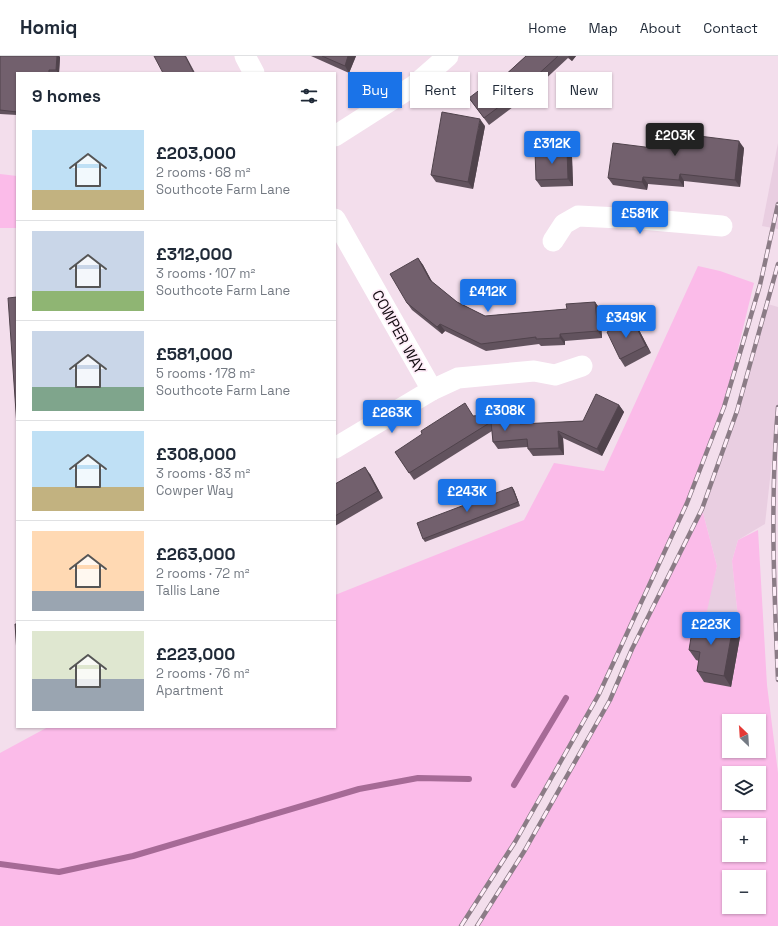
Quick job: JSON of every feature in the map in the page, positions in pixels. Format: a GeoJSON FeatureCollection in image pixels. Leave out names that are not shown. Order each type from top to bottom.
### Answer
{"type":"FeatureCollection","features":[{"type":"Feature","properties":{"kind":"street"},"geometry":{"type":"LineString","coordinates":[[245,56],[253,72]]}},
{"type":"Feature","properties":{"kind":"street"},"geometry":{"type":"LineString","coordinates":[[336,135],[415,85],[448,56]]}},
{"type":"Feature","properties":{"kind":"street"},"geometry":{"type":"LineString","coordinates":[[553,242],[564,224],[578,216],[641,219],[722,226]]}},
{"type":"Feature","properties":{"kind":"street","name":"COWPER WAY"},"geometry":{"type":"LineString","coordinates":[[336,221],[432,390],[458,378],[534,371],[555,375],[582,366]]}},
{"type":"Feature","properties":{"kind":"street"},"geometry":{"type":"LineString","coordinates":[[336,447],[432,390]]}},
{"type":"Feature","properties":{"kind":"shaded area"},"geometry":{"type":"Polygon","coordinates":[[[778,143],[778,229],[762,226],[778,143]]]}},
{"type":"Feature","properties":{"kind":"shaded area"},"geometry":{"type":"Polygon","coordinates":[[[0,174],[16,176],[16,228],[0,228],[0,174]]]}},
{"type":"Feature","properties":{"kind":"shaded area"},"geometry":{"type":"Polygon","coordinates":[[[698,266],[720,271],[754,283],[724,407],[687,503],[599,694],[515,842],[461,926],[0,926],[0,753],[46,728],[336,728],[336,595],[524,520],[554,463],[604,471],[698,266]]]}},
{"type":"Feature","properties":{"kind":"shaded area"},"geometry":{"type":"Polygon","coordinates":[[[768,304],[778,307],[778,407],[765,524],[738,540],[732,561],[740,637],[701,629],[717,566],[702,509],[737,411],[768,304]]]}},
{"type":"Feature","properties":{"kind":"shaded area"},"geometry":{"type":"Polygon","coordinates":[[[702,509],[717,566],[696,660],[708,662],[731,687],[740,637],[732,561],[738,540],[758,530],[767,685],[778,773],[778,926],[477,926],[525,850],[606,708],[702,509]]]}},
{"type":"Feature","properties":{"kind":"building"},"geometry":{"type":"Polygon","coordinates":[[[0,56],[57,56],[56,70],[49,70],[49,72],[16,72],[16,112],[0,110],[0,56]]]}},
{"type":"Feature","properties":{"kind":"building"},"geometry":{"type":"Polygon","coordinates":[[[154,56],[185,56],[193,72],[162,72],[154,56]]]}},
{"type":"Feature","properties":{"kind":"building"},"geometry":{"type":"Polygon","coordinates":[[[322,56],[348,56],[345,66],[322,56]]]}},
{"type":"Feature","properties":{"kind":"building"},"geometry":{"type":"Polygon","coordinates":[[[526,56],[558,56],[541,72],[509,72],[526,56]]]}},
{"type":"Feature","properties":{"kind":"building"},"geometry":{"type":"Polygon","coordinates":[[[478,91],[478,108],[497,108],[484,118],[470,97],[478,91]]]}},
{"type":"Feature","properties":{"kind":"building"},"geometry":{"type":"Polygon","coordinates":[[[442,112],[480,119],[468,182],[431,175],[442,112]]]}},
{"type":"Feature","properties":{"kind":"building"},"geometry":{"type":"Polygon","coordinates":[[[655,124],[683,127],[683,134],[739,141],[735,180],[680,174],[679,180],[643,177],[642,182],[608,178],[613,143],[653,148],[655,124]]]}},
{"type":"Feature","properties":{"kind":"building"},"geometry":{"type":"Polygon","coordinates":[[[567,150],[568,179],[536,180],[535,151],[567,150]]]}},
{"type":"Feature","properties":{"kind":"building"},"geometry":{"type":"Polygon","coordinates":[[[418,258],[430,280],[457,302],[485,316],[567,309],[566,304],[595,302],[598,331],[560,334],[560,338],[536,339],[536,337],[481,344],[440,324],[437,327],[407,303],[390,274],[418,258]]]}},
{"type":"Feature","properties":{"kind":"building"},"geometry":{"type":"Polygon","coordinates":[[[16,297],[16,412],[8,298],[16,297]]]}},
{"type":"Feature","properties":{"kind":"building"},"geometry":{"type":"Polygon","coordinates":[[[632,319],[646,346],[620,359],[607,332],[632,319]]]}},
{"type":"Feature","properties":{"kind":"building"},"geometry":{"type":"Polygon","coordinates":[[[596,394],[619,405],[597,449],[558,431],[559,448],[528,449],[527,439],[493,442],[491,422],[409,473],[395,452],[422,434],[421,431],[465,403],[473,416],[518,412],[520,424],[583,421],[596,394]]]}},
{"type":"Feature","properties":{"kind":"building"},"geometry":{"type":"Polygon","coordinates":[[[365,467],[378,491],[336,515],[336,483],[365,467]]]}},
{"type":"Feature","properties":{"kind":"building"},"geometry":{"type":"Polygon","coordinates":[[[512,487],[518,502],[423,539],[417,523],[512,487]]]}},
{"type":"Feature","properties":{"kind":"building"},"geometry":{"type":"Polygon","coordinates":[[[694,619],[733,626],[724,676],[697,671],[700,652],[689,650],[694,619]]]}},
{"type":"Feature","properties":{"kind":"waterway"},"geometry":{"type":"LineString","coordinates":[[514,785],[566,698]]}},
{"type":"Feature","properties":{"kind":"waterway"},"geometry":{"type":"LineString","coordinates":[[0,864],[59,872],[133,856],[359,789],[418,778],[469,779]]}},
{"type":"Feature","properties":{"kind":"railway"},"geometry":{"type":"LineString","coordinates":[[461,926],[515,842],[599,694],[687,503],[724,407],[760,285],[778,204]]}},
{"type":"Feature","properties":{"kind":"railway"},"geometry":{"type":"LineString","coordinates":[[477,926],[525,850],[610,700],[632,649],[702,509],[737,411],[778,264]]}},
{"type":"Feature","properties":{"kind":"railway"},"geometry":{"type":"LineString","coordinates":[[778,407],[773,509],[778,680]]}}]}
